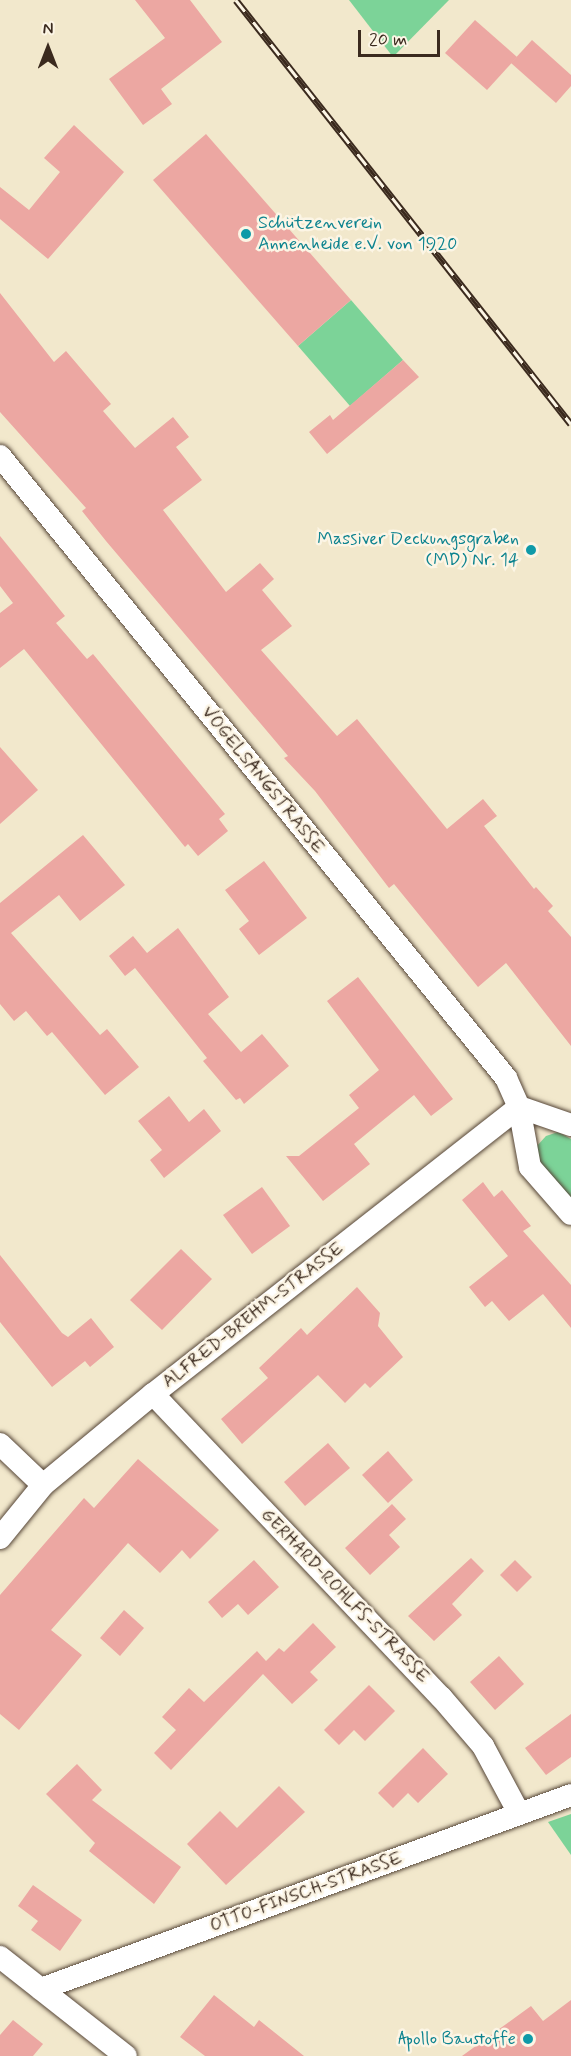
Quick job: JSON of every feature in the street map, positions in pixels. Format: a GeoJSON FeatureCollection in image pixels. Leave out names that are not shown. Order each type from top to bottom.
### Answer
{"type":"FeatureCollection","features":[{"type":"Feature","properties":{"kind":"street","name":"VOGELSANGSTRASSE"},"geometry":{"type":"LineString","coordinates":[[0,456],[506,1078],[519,1107],[530,1167],[571,1214]]}},
{"type":"Feature","properties":{"kind":"street"},"geometry":{"type":"LineString","coordinates":[[519,1107],[571,1125]]}},
{"type":"Feature","properties":{"kind":"street","name":"ALFRED-BREHM-STRASSE"},"geometry":{"type":"LineString","coordinates":[[0,1538],[43,1485],[153,1394],[519,1107]]}},
{"type":"Feature","properties":{"kind":"street","name":"GERHARD-ROHLFS-STRASSE"},"geometry":{"type":"LineString","coordinates":[[153,1394],[441,1697],[483,1746],[519,1813]]}},
{"type":"Feature","properties":{"kind":"street"},"geometry":{"type":"LineString","coordinates":[[0,1444],[43,1485]]}},
{"type":"Feature","properties":{"kind":"street","name":"OTTO-FINSCH-STRASSE"},"geometry":{"type":"LineString","coordinates":[[41,1989],[571,1795]]}},
{"type":"Feature","properties":{"kind":"street"},"geometry":{"type":"LineString","coordinates":[[0,1957],[126,2056]]}},
{"type":"Feature","properties":{"kind":"green space"},"geometry":{"type":"Polygon","coordinates":[[[349,0],[449,0],[393,57],[349,0]]]}},
{"type":"Feature","properties":{"kind":"green space"},"geometry":{"type":"Polygon","coordinates":[[[351,300],[403,360],[350,406],[298,346],[351,300]]]}},
{"type":"Feature","properties":{"kind":"green space"},"geometry":{"type":"Polygon","coordinates":[[[558,1132],[571,1139],[571,1200],[538,1161],[536,1147],[546,1136],[558,1132]]]}},
{"type":"Feature","properties":{"kind":"green space"},"geometry":{"type":"Polygon","coordinates":[[[571,1814],[571,1855],[548,1822],[571,1814]]]}},
{"type":"Feature","properties":{"kind":"building"},"geometry":{"type":"Polygon","coordinates":[[[135,0],[190,0],[222,42],[161,89],[172,104],[143,125],[109,79],[165,38],[135,0]]]}},
{"type":"Feature","properties":{"kind":"building"},"geometry":{"type":"Polygon","coordinates":[[[475,20],[517,57],[487,90],[445,53],[475,20]]]}},
{"type":"Feature","properties":{"kind":"building"},"geometry":{"type":"Polygon","coordinates":[[[532,40],[571,75],[571,86],[556,103],[511,63],[532,40]]]}},
{"type":"Feature","properties":{"kind":"building"},"geometry":{"type":"Polygon","coordinates":[[[74,125],[124,172],[48,259],[0,219],[0,187],[29,210],[60,172],[44,158],[74,125]]]}},
{"type":"Feature","properties":{"kind":"building","name":"Schützenverein Annenheide e.V. von 1920"},"geometry":{"type":"Polygon","coordinates":[[[206,134],[351,300],[298,346],[153,180],[206,134]]]}},
{"type":"Feature","properties":{"kind":"building"},"geometry":{"type":"Polygon","coordinates":[[[0,293],[54,362],[66,351],[111,404],[103,411],[135,448],[173,417],[189,437],[176,447],[202,480],[163,510],[226,592],[260,563],[274,579],[262,590],[292,626],[261,650],[337,736],[357,719],[447,829],[483,799],[497,816],[484,826],[534,889],[536,887],[553,906],[548,911],[571,937],[571,1046],[506,963],[478,987],[394,884],[389,888],[315,791],[284,758],[288,756],[82,511],[86,508],[0,412],[0,293]]]}},
{"type":"Feature","properties":{"kind":"building"},"geometry":{"type":"Polygon","coordinates":[[[403,360],[419,377],[327,454],[309,432],[330,415],[333,420],[403,360]]]}},
{"type":"Feature","properties":{"kind":"building"},"geometry":{"type":"Polygon","coordinates":[[[0,536],[65,616],[56,623],[87,659],[93,654],[225,814],[219,819],[228,831],[198,856],[188,844],[185,847],[24,649],[0,668],[0,613],[13,603],[0,586],[0,536]]]}},
{"type":"Feature","properties":{"kind":"building"},"geometry":{"type":"Polygon","coordinates":[[[0,747],[38,790],[0,824],[0,747]]]}},
{"type":"Feature","properties":{"kind":"building"},"geometry":{"type":"Polygon","coordinates":[[[83,835],[125,885],[80,921],[59,895],[11,933],[100,1035],[107,1029],[139,1067],[105,1095],[52,1032],[47,1036],[26,1011],[14,1021],[0,1004],[0,903],[83,835]]]}},
{"type":"Feature","properties":{"kind":"building"},"geometry":{"type":"Polygon","coordinates":[[[264,861],[307,918],[259,955],[239,929],[249,921],[225,890],[264,861]]]}},
{"type":"Feature","properties":{"kind":"building"},"geometry":{"type":"Polygon","coordinates":[[[178,928],[229,997],[208,1014],[241,1052],[262,1034],[289,1066],[244,1104],[240,1098],[236,1100],[203,1061],[207,1058],[135,968],[125,976],[109,956],[133,936],[147,953],[178,928]]]}},
{"type":"Feature","properties":{"kind":"building"},"geometry":{"type":"Polygon","coordinates":[[[358,977],[453,1099],[431,1116],[414,1095],[354,1144],[370,1164],[323,1201],[286,1156],[299,1156],[359,1108],[349,1095],[379,1070],[327,1001],[358,977]]]}},
{"type":"Feature","properties":{"kind":"building"},"geometry":{"type":"Polygon","coordinates":[[[169,1096],[189,1122],[204,1109],[221,1131],[164,1178],[150,1160],[162,1150],[138,1121],[169,1096]]]}},
{"type":"Feature","properties":{"kind":"building"},"geometry":{"type":"Polygon","coordinates":[[[483,1182],[494,1197],[502,1190],[531,1226],[523,1231],[571,1285],[571,1328],[543,1294],[509,1321],[492,1301],[485,1307],[469,1287],[508,1256],[462,1200],[483,1182]]]}},
{"type":"Feature","properties":{"kind":"building"},"geometry":{"type":"Polygon","coordinates":[[[262,1187],[290,1226],[252,1254],[223,1215],[262,1187]]]}},
{"type":"Feature","properties":{"kind":"building"},"geometry":{"type":"Polygon","coordinates":[[[181,1249],[212,1279],[162,1330],[130,1300],[181,1249]]]}},
{"type":"Feature","properties":{"kind":"building"},"geometry":{"type":"Polygon","coordinates":[[[0,1255],[62,1333],[68,1337],[91,1318],[114,1347],[90,1367],[85,1361],[52,1387],[0,1322],[0,1255]]]}},
{"type":"Feature","properties":{"kind":"building"},"geometry":{"type":"Polygon","coordinates":[[[357,1287],[380,1313],[378,1326],[403,1357],[370,1388],[365,1383],[345,1403],[318,1375],[242,1444],[221,1419],[268,1378],[259,1368],[301,1328],[307,1335],[357,1287]]]}},
{"type":"Feature","properties":{"kind":"building"},"geometry":{"type":"Polygon","coordinates":[[[328,1443],[350,1468],[305,1506],[284,1482],[328,1443]]]}},
{"type":"Feature","properties":{"kind":"building"},"geometry":{"type":"Polygon","coordinates":[[[388,1451],[413,1480],[388,1503],[362,1475],[388,1451]]]}},
{"type":"Feature","properties":{"kind":"building"},"geometry":{"type":"Polygon","coordinates":[[[138,1459],[219,1530],[190,1559],[182,1550],[160,1573],[128,1543],[51,1630],[82,1655],[19,1730],[0,1714],[0,1595],[84,1498],[94,1508],[138,1459]]]}},
{"type":"Feature","properties":{"kind":"building"},"geometry":{"type":"Polygon","coordinates":[[[392,1504],[406,1519],[389,1535],[400,1547],[370,1575],[345,1548],[392,1504]]]}},
{"type":"Feature","properties":{"kind":"building"},"geometry":{"type":"Polygon","coordinates":[[[471,1558],[484,1571],[452,1604],[462,1615],[434,1641],[408,1616],[471,1558]]]}},
{"type":"Feature","properties":{"kind":"building"},"geometry":{"type":"Polygon","coordinates":[[[254,1560],[279,1587],[248,1615],[238,1604],[222,1618],[208,1602],[254,1560]]]}},
{"type":"Feature","properties":{"kind":"building"},"geometry":{"type":"Polygon","coordinates":[[[515,1560],[532,1577],[517,1592],[500,1575],[515,1560]]]}},
{"type":"Feature","properties":{"kind":"building"},"geometry":{"type":"Polygon","coordinates":[[[124,1610],[144,1628],[120,1656],[100,1638],[124,1610]]]}},
{"type":"Feature","properties":{"kind":"building"},"geometry":{"type":"Polygon","coordinates":[[[313,1623],[336,1647],[310,1672],[318,1680],[292,1704],[263,1674],[171,1770],[154,1753],[176,1730],[162,1717],[189,1688],[204,1702],[257,1651],[266,1661],[279,1648],[284,1652],[313,1623]]]}},
{"type":"Feature","properties":{"kind":"building"},"geometry":{"type":"Polygon","coordinates":[[[499,1656],[524,1684],[495,1710],[470,1682],[499,1656]]]}},
{"type":"Feature","properties":{"kind":"building"},"geometry":{"type":"Polygon","coordinates":[[[369,1685],[395,1711],[365,1741],[354,1730],[339,1745],[324,1730],[369,1685]]]}},
{"type":"Feature","properties":{"kind":"building"},"geometry":{"type":"Polygon","coordinates":[[[571,1714],[571,1757],[546,1775],[525,1748],[571,1714]]]}},
{"type":"Feature","properties":{"kind":"building"},"geometry":{"type":"Polygon","coordinates":[[[423,1748],[448,1774],[418,1803],[408,1793],[393,1808],[378,1793],[423,1748]]]}},
{"type":"Feature","properties":{"kind":"building"},"geometry":{"type":"Polygon","coordinates":[[[77,1764],[102,1790],[92,1800],[181,1867],[154,1904],[89,1851],[95,1843],[46,1794],[77,1764]]]}},
{"type":"Feature","properties":{"kind":"building"},"geometry":{"type":"Polygon","coordinates":[[[279,1786],[305,1812],[226,1885],[187,1844],[220,1811],[237,1828],[279,1786]]]}},
{"type":"Feature","properties":{"kind":"building"},"geometry":{"type":"Polygon","coordinates":[[[33,1885],[82,1920],[60,1951],[31,1930],[38,1921],[18,1906],[33,1885]]]}},
{"type":"Feature","properties":{"kind":"building"},"geometry":{"type":"Polygon","coordinates":[[[214,1995],[254,2027],[259,2020],[304,2056],[205,2056],[180,2037],[214,1995]]]}},
{"type":"Feature","properties":{"kind":"building","name":"Apollo Baustoffe"},"geometry":{"type":"Polygon","coordinates":[[[571,2000],[571,2056],[462,2056],[531,2006],[543,2021],[571,2000]]]}},
{"type":"Feature","properties":{"kind":"building"},"geometry":{"type":"Polygon","coordinates":[[[13,2020],[43,2044],[33,2056],[0,2056],[0,2035],[13,2020]]]}},
{"type":"Feature","properties":{"kind":"railway"},"geometry":{"type":"LineString","coordinates":[[236,0],[571,424]]}},
{"type":"Feature","properties":{"kind":"place","name":"Schützenverein Annenheide e.V. von 1920"},"geometry":{"type":"Point","coordinates":[246,234]}},
{"type":"Feature","properties":{"kind":"place","name":"Massiver Deckungsgraben (MD) Nr. 14"},"geometry":{"type":"Point","coordinates":[531,550]}},
{"type":"Feature","properties":{"kind":"place","name":"Apollo Baustoffe"},"geometry":{"type":"Point","coordinates":[528,2039]}}]}
